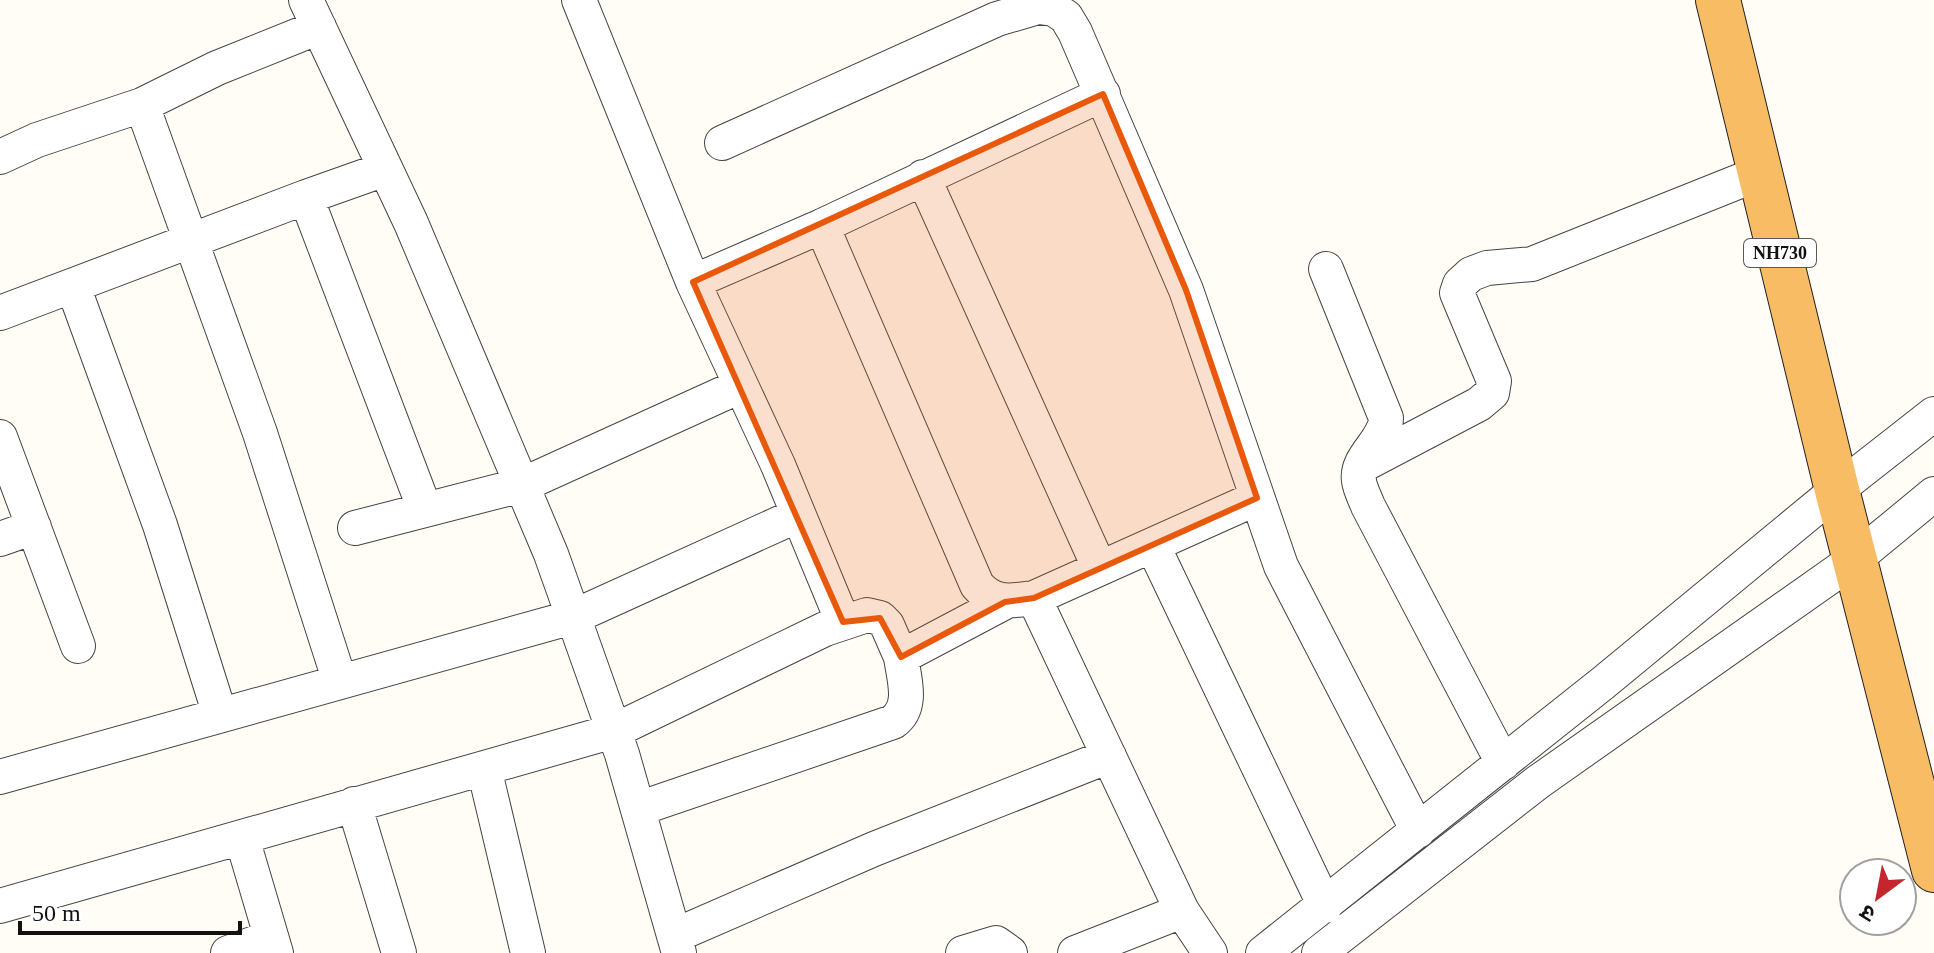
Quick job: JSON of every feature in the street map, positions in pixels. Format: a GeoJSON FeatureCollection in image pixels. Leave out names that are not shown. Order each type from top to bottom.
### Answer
{"type":"FeatureCollection","features":[{"type":"Feature","properties":{"kind":"highway","name":"NH730"},"geometry":{"type":"LineString","coordinates":[[1718,0],[1846,526],[1934,870]]}},
{"type":"Feature","properties":{"kind":"street"},"geometry":{"type":"LineString","coordinates":[[579,0],[693,282],[843,622]]}},
{"type":"Feature","properties":{"kind":"street"},"geometry":{"type":"LineString","coordinates":[[0,157],[37,140],[142,105],[217,68],[311,7],[411,223],[551,554],[614,731],[677,944],[874,849],[1109,756]]}},
{"type":"Feature","properties":{"kind":"street"},"geometry":{"type":"LineString","coordinates":[[722,143],[997,19],[1038,7],[1054,9],[1066,17],[1103,94],[1186,290],[1281,566],[1418,831]]}},
{"type":"Feature","properties":{"kind":"street"},"geometry":{"type":"LineString","coordinates":[[693,282],[822,226],[1103,94]]}},
{"type":"Feature","properties":{"kind":"street"},"geometry":{"type":"LineString","coordinates":[[142,105],[260,433],[340,682]]}},
{"type":"Feature","properties":{"kind":"street"},"geometry":{"type":"LineString","coordinates":[[0,313],[385,169]]}},
{"type":"Feature","properties":{"kind":"street"},"geometry":{"type":"LineString","coordinates":[[1361,466],[1479,404],[1492,393],[1494,381],[1457,293],[1460,284],[1471,274],[1487,268],[1532,264],[1760,173]]}},
{"type":"Feature","properties":{"kind":"street"},"geometry":{"type":"LineString","coordinates":[[923,177],[1099,567]]}},
{"type":"Feature","properties":{"kind":"street"},"geometry":{"type":"LineString","coordinates":[[306,197],[425,510]]}},
{"type":"Feature","properties":{"kind":"street"},"geometry":{"type":"LineString","coordinates":[[822,226],[977,585],[991,599],[1019,600]]}},
{"type":"Feature","properties":{"kind":"street"},"geometry":{"type":"LineString","coordinates":[[1326,269],[1386,418],[1386,429],[1361,466],[1358,480],[1368,506],[1503,763]]}},
{"type":"Feature","properties":{"kind":"street"},"geometry":{"type":"LineString","coordinates":[[73,286],[160,525],[220,715]]}},
{"type":"Feature","properties":{"kind":"street"},"geometry":{"type":"LineString","coordinates":[[355,528],[522,485],[740,386]]}},
{"type":"Feature","properties":{"kind":"street"},"geometry":{"type":"LineString","coordinates":[[1319,953],[1538,782],[1846,526],[1934,414]]}},
{"type":"Feature","properties":{"kind":"street"},"geometry":{"type":"LineString","coordinates":[[0,437],[78,646]]}},
{"type":"Feature","properties":{"kind":"street"},"geometry":{"type":"LineString","coordinates":[[1263,953],[1503,763],[1846,526],[1934,494]]}},
{"type":"Feature","properties":{"kind":"street"},"geometry":{"type":"LineString","coordinates":[[901,657],[1019,600],[1153,546],[1257,498]]}},
{"type":"Feature","properties":{"kind":"street"},"geometry":{"type":"LineString","coordinates":[[0,777],[573,617],[798,515]]}},
{"type":"Feature","properties":{"kind":"street"},"geometry":{"type":"LineString","coordinates":[[0,539],[34,527]]}},
{"type":"Feature","properties":{"kind":"street"},"geometry":{"type":"LineString","coordinates":[[1153,546],[1325,906]]}},
{"type":"Feature","properties":{"kind":"street"},"geometry":{"type":"LineString","coordinates":[[1019,600],[1109,756],[1182,911],[1210,953]]}},
{"type":"Feature","properties":{"kind":"street"},"geometry":{"type":"LineString","coordinates":[[0,906],[614,731],[843,622],[867,615],[880,618],[887,625],[901,657],[906,701],[900,717],[638,809]]}},
{"type":"Feature","properties":{"kind":"street"},"geometry":{"type":"LineString","coordinates":[[484,768],[528,953]]}},
{"type":"Feature","properties":{"kind":"street"},"geometry":{"type":"LineString","coordinates":[[354,804],[399,953]]}},
{"type":"Feature","properties":{"kind":"street"},"geometry":{"type":"LineString","coordinates":[[228,953],[274,945],[242,838]]}},
{"type":"Feature","properties":{"kind":"street"},"geometry":{"type":"LineString","coordinates":[[1075,953],[1182,911]]}},
{"type":"Feature","properties":{"kind":"street"},"geometry":{"type":"LineString","coordinates":[[963,953],[996,943],[1010,953]]}},
{"type":"Feature","properties":{"kind":"highlighted area"},"geometry":{"type":"Polygon","coordinates":[[[1103,94],[1186,290],[1257,498],[1034,598],[1005,602],[901,657],[880,618],[843,622],[693,282],[1103,94]]]}}]}
